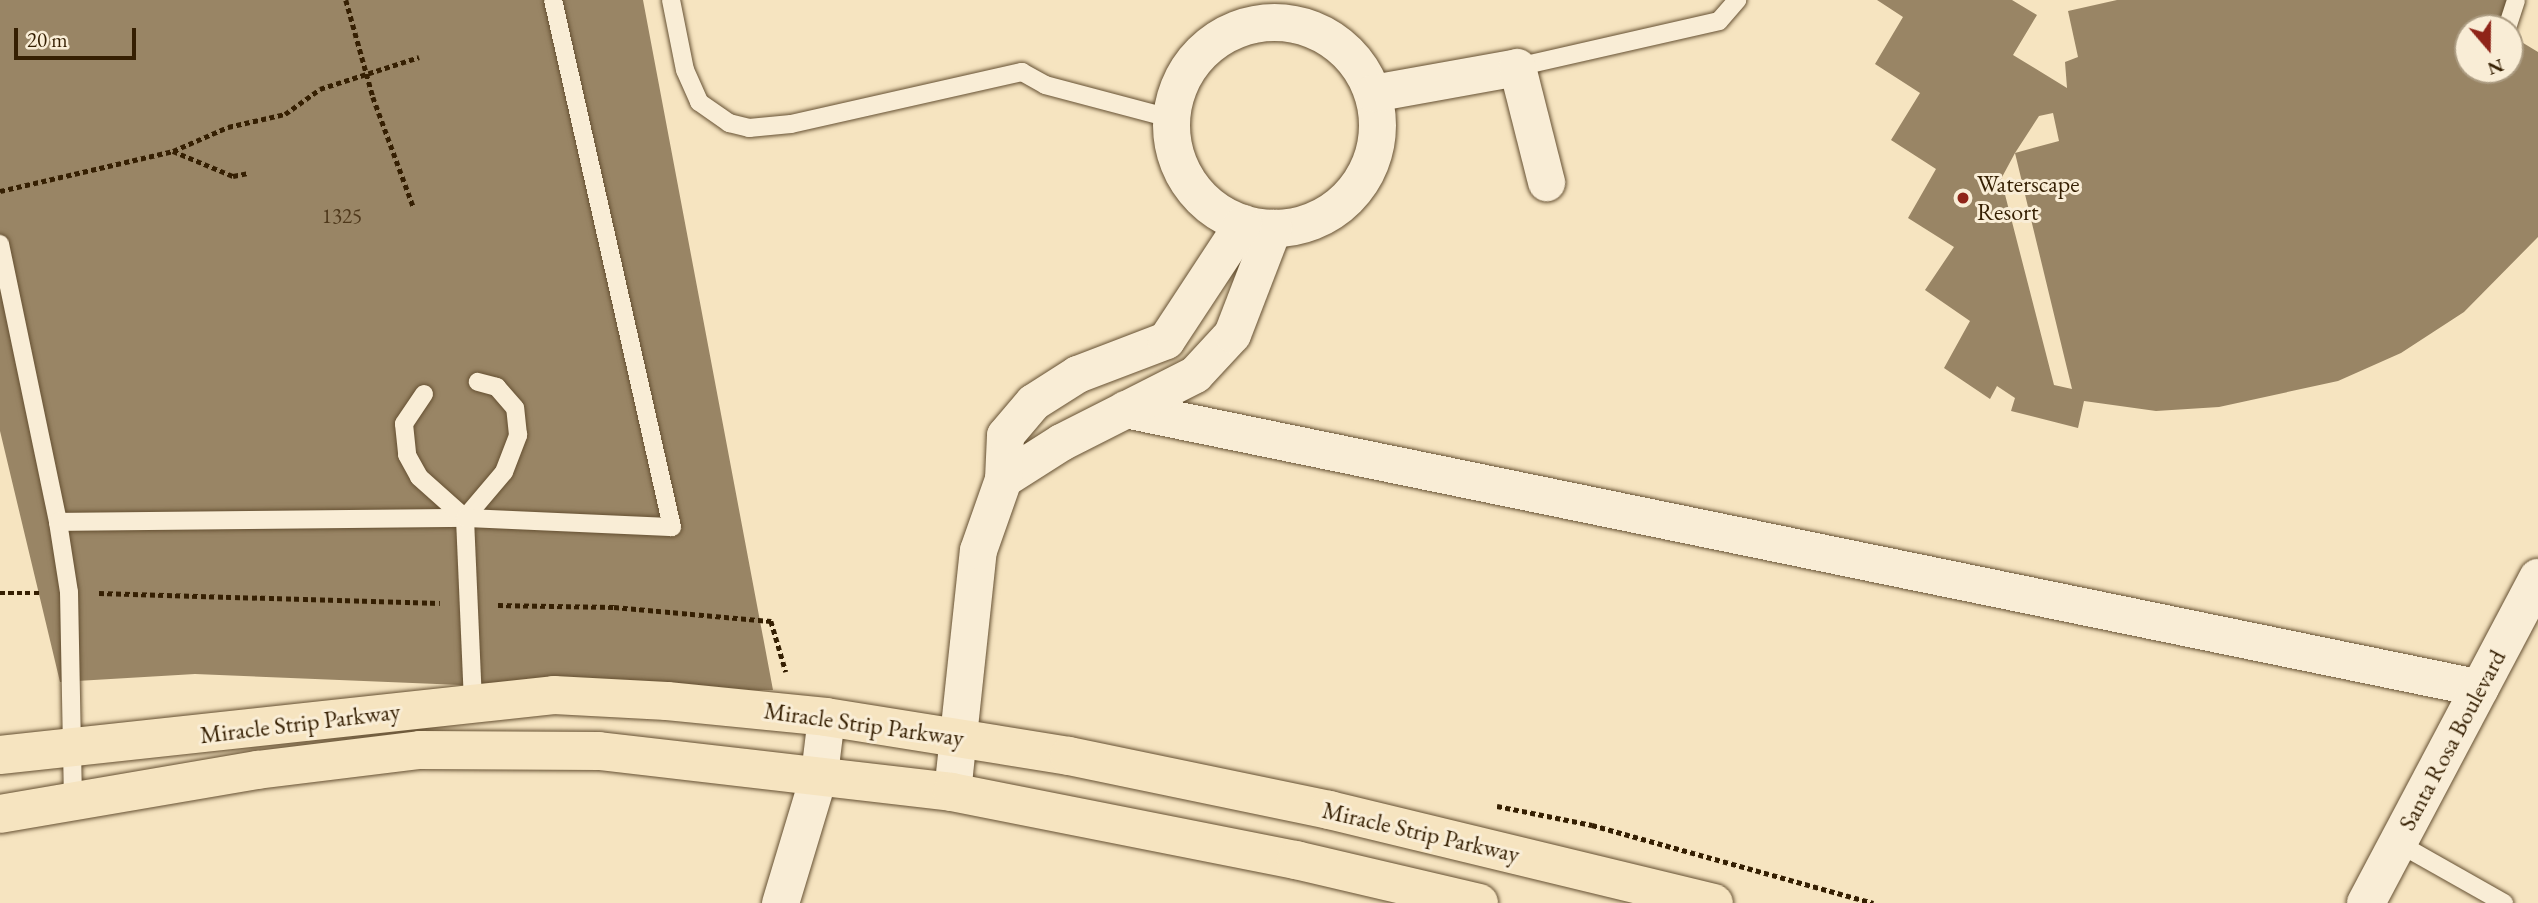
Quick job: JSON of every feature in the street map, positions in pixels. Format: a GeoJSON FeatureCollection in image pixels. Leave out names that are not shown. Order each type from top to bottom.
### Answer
{"type":"FeatureCollection","features":[{"type":"Feature","properties":{"kind":"highway","name":"Miracle Strip Parkway"},"geometry":{"type":"LineString","coordinates":[[0,755],[75,750],[472,702],[566,695],[826,717],[960,737],[1329,810],[1714,903]]}},
{"type":"Feature","properties":{"kind":"highway","name":"Miracle Strip Parkway"},"geometry":{"type":"LineString","coordinates":[[0,814],[74,799],[257,770],[472,747],[598,751],[819,774],[952,792],[1296,859],[1479,903]]}},
{"type":"Feature","properties":{"kind":"street"},"geometry":{"type":"LineString","coordinates":[[1248,12],[1312,28],[1339,43],[1359,66],[1373,93],[1378,125],[1373,157],[1358,185],[1334,208],[1305,223],[1258,225],[1214,209],[1191,186],[1176,158],[1170,118],[1192,61],[1248,12]]}},
{"type":"Feature","properties":{"kind":"street"},"geometry":{"type":"LineString","coordinates":[[1373,93],[1517,66],[1546,182]]}},
{"type":"Feature","properties":{"kind":"street"},"geometry":{"type":"LineString","coordinates":[[1003,479],[1125,409],[1195,374],[1232,334],[1258,225]]}},
{"type":"Feature","properties":{"kind":"street"},"geometry":{"type":"LineString","coordinates":[[952,792],[978,550],[1003,479],[1005,435],[1033,402],[1077,374],[1166,340],[1258,225]]}},
{"type":"Feature","properties":{"kind":"street"},"geometry":{"type":"LineString","coordinates":[[1125,409],[2480,688]]}},
{"type":"Feature","properties":{"kind":"street","name":"Santa Rosa Boulevard"},"geometry":{"type":"LineString","coordinates":[[2366,903],[2538,578]]}},
{"type":"Feature","properties":{"kind":"street"},"geometry":{"type":"LineString","coordinates":[[780,903],[819,774],[826,717]]}},
{"type":"Feature","properties":{"kind":"lane"},"geometry":{"type":"LineString","coordinates":[[58,522],[465,517],[672,527],[552,0]]}},
{"type":"Feature","properties":{"kind":"lane"},"geometry":{"type":"LineString","coordinates":[[671,0],[685,70],[699,102],[729,123],[749,128],[791,124],[1022,72],[1045,85],[1170,118]]}},
{"type":"Feature","properties":{"kind":"lane"},"geometry":{"type":"LineString","coordinates":[[1517,66],[1719,20],[1737,0]]}},
{"type":"Feature","properties":{"kind":"lane"},"geometry":{"type":"LineString","coordinates":[[0,244],[58,522],[69,592],[75,750],[74,799]]}},
{"type":"Feature","properties":{"kind":"lane"},"geometry":{"type":"LineString","coordinates":[[472,702],[465,517],[504,472],[518,435],[515,408],[497,387],[478,382]]}},
{"type":"Feature","properties":{"kind":"lane"},"geometry":{"type":"LineString","coordinates":[[424,394],[404,424],[407,455],[419,477],[465,517]]}},
{"type":"Feature","properties":{"kind":"lane"},"geometry":{"type":"LineString","coordinates":[[2398,844],[2504,903]]}},
{"type":"Feature","properties":{"kind":"path"},"geometry":{"type":"LineString","coordinates":[[346,0],[366,73],[413,206]]}},
{"type":"Feature","properties":{"kind":"path"},"geometry":{"type":"LineString","coordinates":[[0,191],[173,151],[228,127],[285,114],[320,89],[419,57]]}},
{"type":"Feature","properties":{"kind":"path"},"geometry":{"type":"LineString","coordinates":[[173,151],[233,176],[248,173]]}},
{"type":"Feature","properties":{"kind":"building"},"geometry":{"type":"Polygon","coordinates":[[[0,0],[643,0],[773,690],[659,693],[195,674],[60,682],[0,431],[0,0]]]}},
{"type":"Feature","properties":{"kind":"building"},"geometry":{"type":"Polygon","coordinates":[[[1877,0],[2012,0],[2037,15],[2013,55],[2067,88],[2065,62],[2078,57],[2068,11],[2117,0],[2511,0],[2504,14],[2454,14],[2454,84],[2524,84],[2524,44],[2538,52],[2538,237],[2464,312],[2401,353],[2338,381],[2219,407],[2156,411],[2084,401],[2078,428],[2011,411],[2015,398],[1997,386],[1990,399],[1944,368],[1970,321],[1925,290],[1954,247],[1908,218],[1936,169],[1891,140],[1920,93],[1875,64],[1903,17],[1877,0]],[[2053,113],[2039,116],[2015,153],[2059,141],[2053,113]],[[2015,153],[2001,179],[2054,385],[2072,389],[2015,153]]]}},
{"type":"Feature","properties":{"kind":"place","name":"Waterscape Resort"},"geometry":{"type":"Point","coordinates":[1963,198]}}]}
